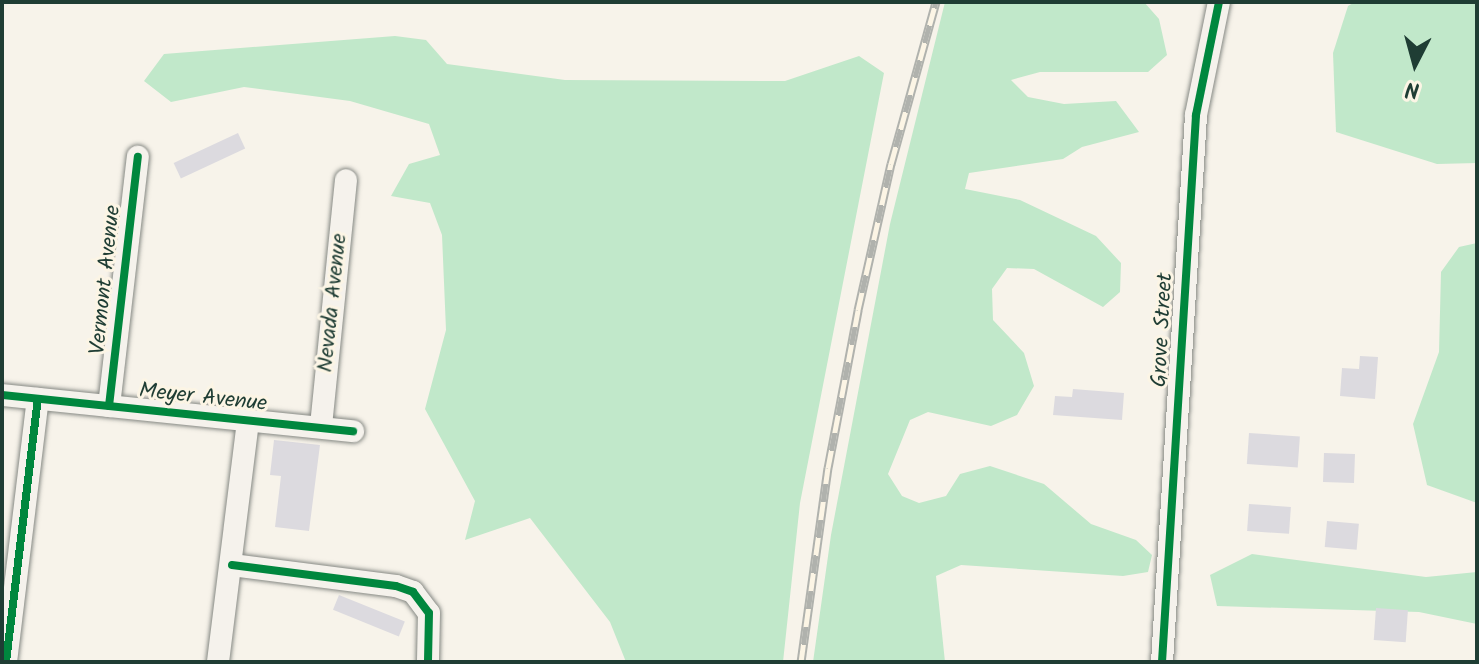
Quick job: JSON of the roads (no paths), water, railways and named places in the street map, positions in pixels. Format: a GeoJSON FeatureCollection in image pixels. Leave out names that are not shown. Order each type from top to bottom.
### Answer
{"type":"FeatureCollection","features":[{"type":"Feature","properties":{"kind":"street","name":"Grove Street"},"geometry":{"type":"LineString","coordinates":[[1162,662],[1196,115],[1219,2]]}},
{"type":"Feature","properties":{"kind":"street","name":"Vermont Avenue"},"geometry":{"type":"LineString","coordinates":[[109,406],[138,157]]}},
{"type":"Feature","properties":{"kind":"street","name":"Nevada Avenue"},"geometry":{"type":"LineString","coordinates":[[321,426],[346,180]]}},
{"type":"Feature","properties":{"kind":"street","name":"Meyer Avenue"},"geometry":{"type":"LineString","coordinates":[[2,395],[353,431]]}},
{"type":"Feature","properties":{"kind":"street"},"geometry":{"type":"LineString","coordinates":[[6,662],[38,399]]}},
{"type":"Feature","properties":{"kind":"street"},"geometry":{"type":"LineString","coordinates":[[218,662],[248,422]]}},
{"type":"Feature","properties":{"kind":"street"},"geometry":{"type":"LineString","coordinates":[[232,565],[396,586],[418,596],[425,604],[431,623],[428,662]]}},
{"type":"Feature","properties":{"kind":"railway"},"geometry":{"type":"LineString","coordinates":[[801,662],[828,468],[858,310],[891,164],[936,2]]}}]}
